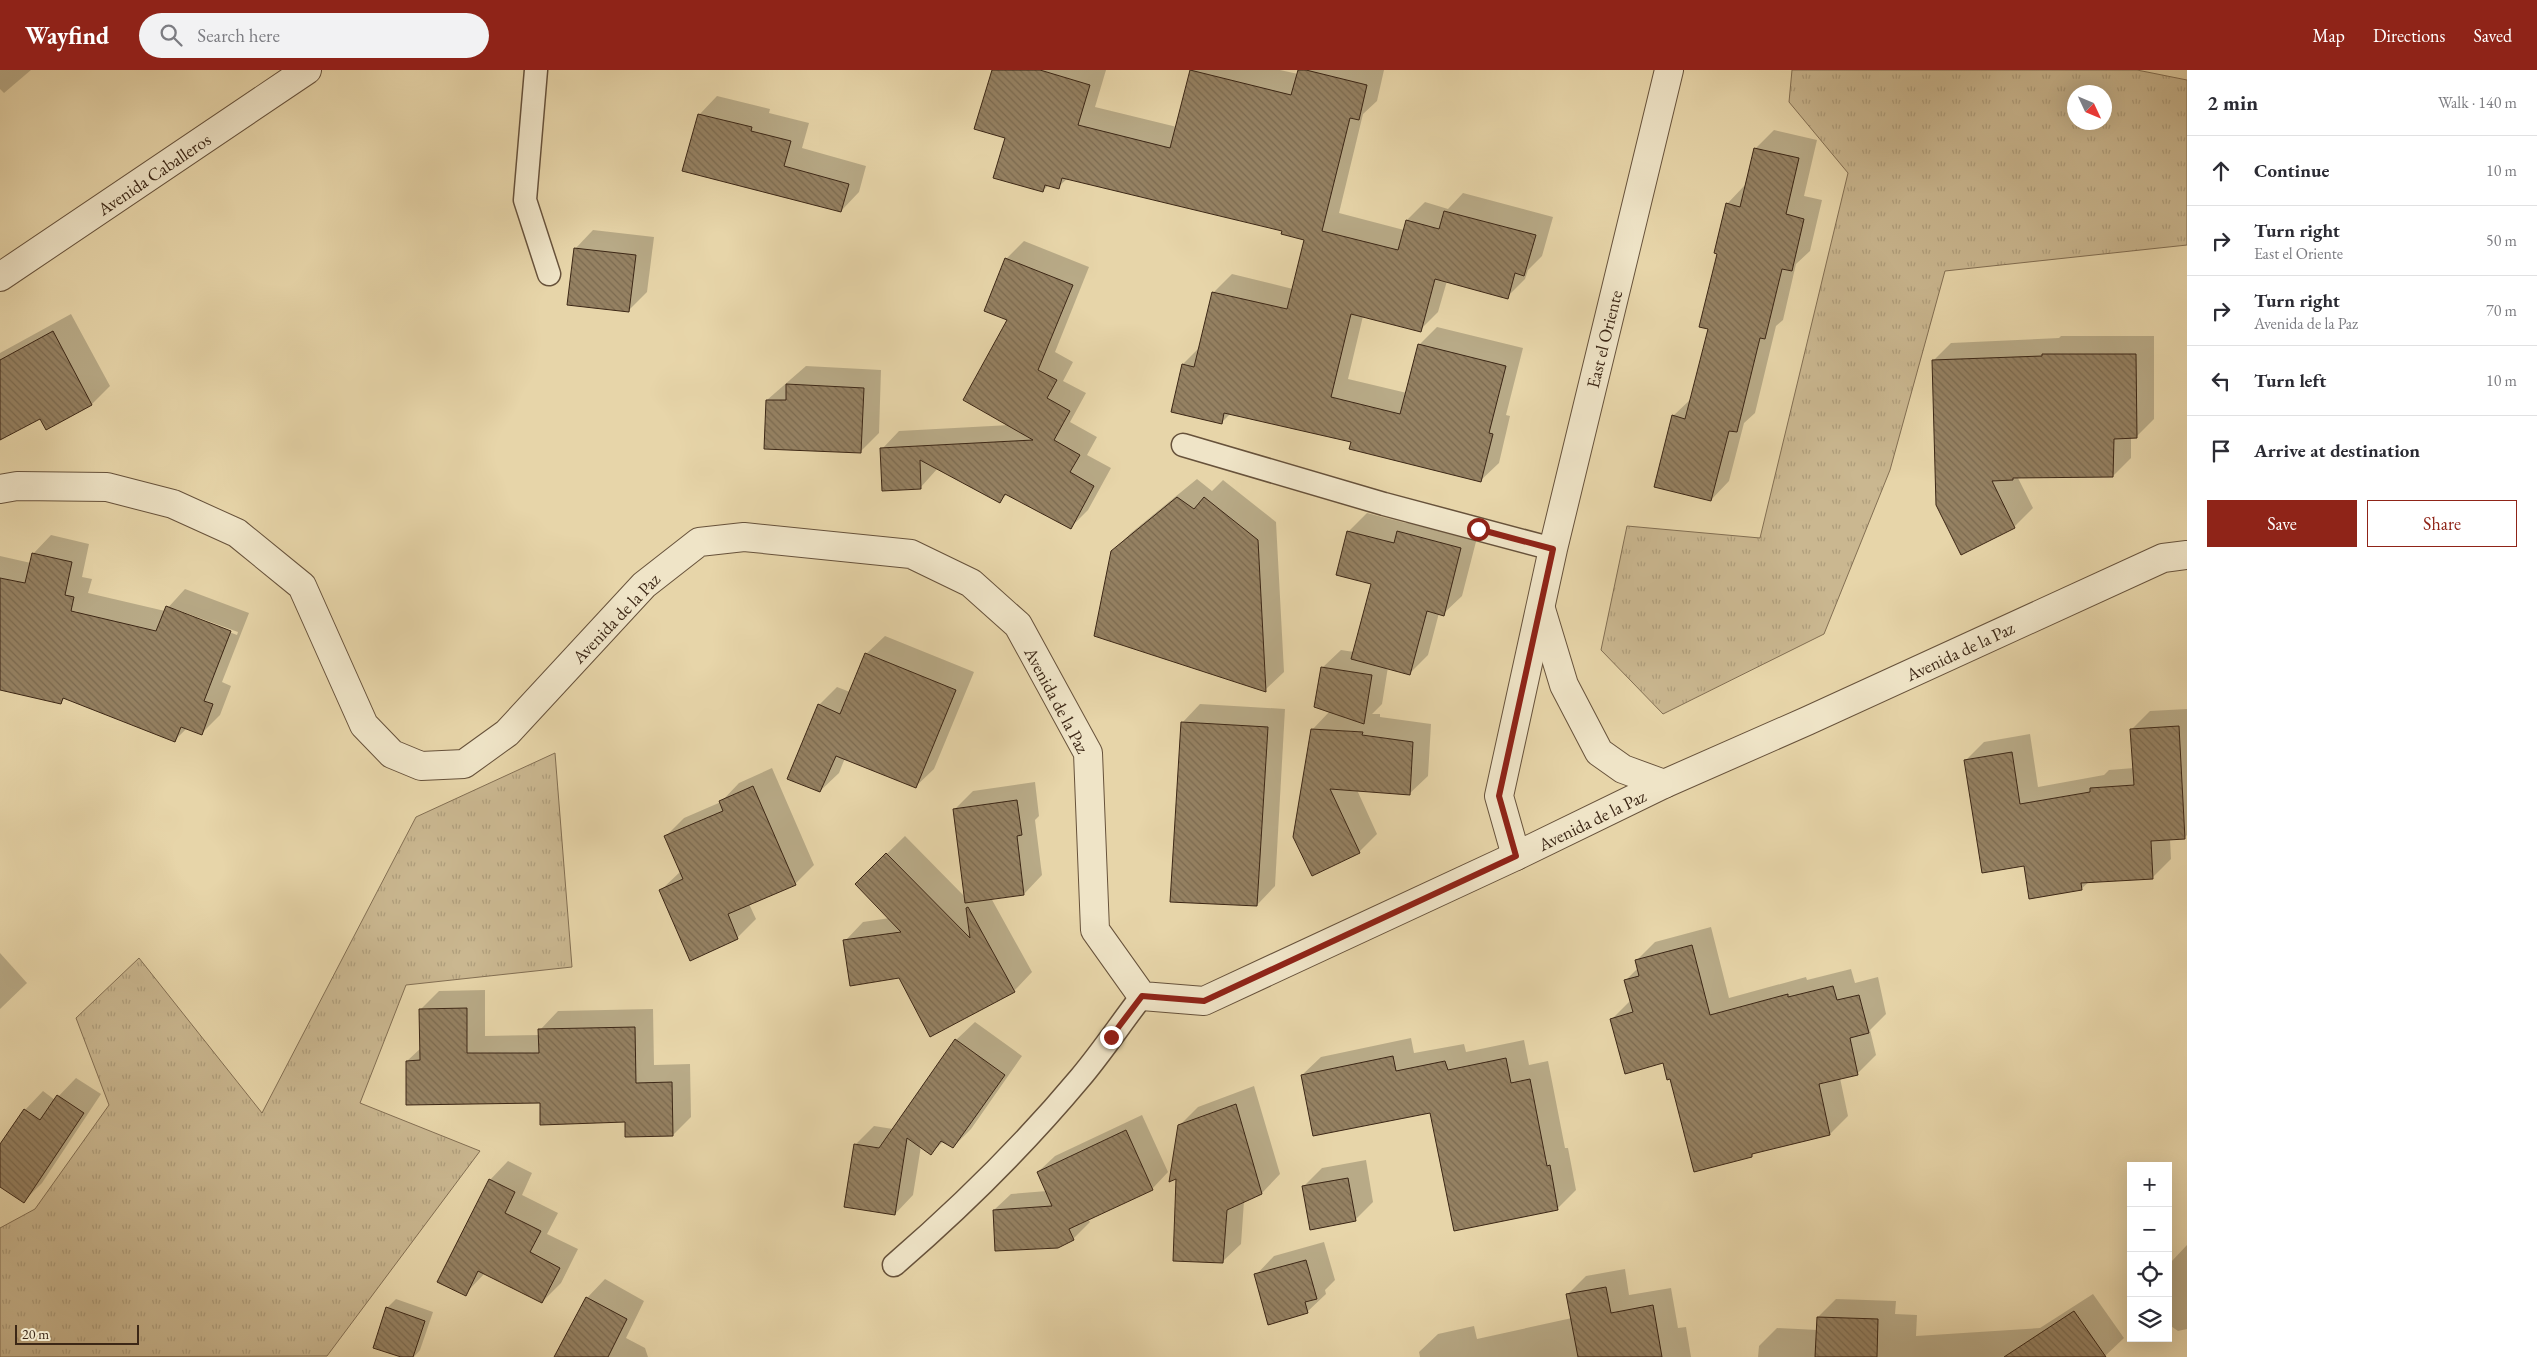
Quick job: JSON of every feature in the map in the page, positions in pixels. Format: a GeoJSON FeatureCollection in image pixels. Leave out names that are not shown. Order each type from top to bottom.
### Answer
{"type":"FeatureCollection","features":[{"type":"Feature","properties":{"kind":"street","name":"Avenida Caballeros"},"geometry":{"type":"LineString","coordinates":[[0,278],[307,70]]}},
{"type":"Feature","properties":{"kind":"street","name":"East el Oriente"},"geometry":{"type":"LineString","coordinates":[[1516,856],[1499,796],[1553,549],[1669,70]]}},
{"type":"Feature","properties":{"kind":"street","name":"Avenida de la Paz"},"geometry":{"type":"LineString","coordinates":[[0,489],[17,486],[107,487],[173,504],[237,533],[302,586],[364,725],[392,754],[421,766],[464,764],[507,733],[644,584],[699,542],[744,537],[911,554],[971,583],[1018,625],[1088,753],[1095,930],[1142,996],[1204,1001],[1516,856],[1664,784],[2175,556]]}},
{"type":"Feature","properties":{"kind":"street","name":"East el Oriente"},"geometry":{"type":"LineString","coordinates":[[1541,607],[1564,685],[1599,752],[1623,769],[1664,784]]}},
{"type":"Feature","properties":{"kind":"lane"},"geometry":{"type":"LineString","coordinates":[[536,70],[525,200],[548,274]]}},
{"type":"Feature","properties":{"kind":"lane"},"geometry":{"type":"LineString","coordinates":[[1183,445],[1384,504],[1553,549]]}},
{"type":"Feature","properties":{"kind":"lane"},"geometry":{"type":"LineString","coordinates":[[894,1265],[942,1223],[1023,1141],[1080,1078],[1142,996]]}},
{"type":"Feature","properties":{"kind":"green space"},"geometry":{"type":"Polygon","coordinates":[[[1792,70],[2137,70],[2187,80],[2187,245],[1945,271],[1890,470],[1824,634],[1663,714],[1601,650],[1627,526],[1760,538],[1848,173],[1789,102],[1792,70]]]}},
{"type":"Feature","properties":{"kind":"green space"},"geometry":{"type":"Polygon","coordinates":[[[555,753],[572,967],[406,985],[360,1103],[480,1151],[327,1356],[0,1357],[0,1228],[35,1209],[109,1105],[76,1018],[139,958],[262,1113],[416,817],[555,753]]]}},
{"type":"Feature","properties":{"kind":"building"},"geometry":{"type":"Polygon","coordinates":[[[992,70],[1040,70],[1090,85],[1078,125],[1170,148],[1190,70],[1291,95],[1298,70],[1306,70],[1367,85],[1359,120],[1350,118],[1322,231],[1398,250],[1406,220],[1439,229],[1444,211],[1536,235],[1524,276],[1515,273],[1508,299],[1435,279],[1421,332],[1351,314],[1331,397],[1400,414],[1418,344],[1506,366],[1489,433],[1493,434],[1481,482],[1349,449],[1351,442],[1224,413],[1222,424],[1171,412],[1182,364],[1194,367],[1212,292],[1287,309],[1304,240],[1281,234],[1282,231],[1062,178],[1059,189],[1045,185],[1043,192],[993,178],[1005,138],[974,129],[992,70]]]}},
{"type":"Feature","properties":{"kind":"building"},"geometry":{"type":"Polygon","coordinates":[[[698,114],[752,127],[751,131],[791,141],[784,166],[849,184],[841,212],[682,171],[698,114]]]}},
{"type":"Feature","properties":{"kind":"building"},"geometry":{"type":"Polygon","coordinates":[[[1754,148],[1799,158],[1786,214],[1804,219],[1792,271],[1782,269],[1765,339],[1760,338],[1737,432],[1729,431],[1711,501],[1654,487],[1672,415],[1685,419],[1708,329],[1699,327],[1717,254],[1714,253],[1726,203],[1740,207],[1754,148]]]}},
{"type":"Feature","properties":{"kind":"building"},"geometry":{"type":"Polygon","coordinates":[[[574,248],[636,255],[629,312],[567,305],[574,248]]]}},
{"type":"Feature","properties":{"kind":"building"},"geometry":{"type":"Polygon","coordinates":[[[1005,258],[1073,285],[1038,370],[1057,380],[1047,398],[1070,411],[1054,440],[1080,455],[1070,472],[1094,486],[1071,529],[1005,494],[1000,503],[920,460],[921,489],[882,491],[880,448],[1033,440],[963,400],[1007,320],[984,311],[1005,258]]]}},
{"type":"Feature","properties":{"kind":"building"},"geometry":{"type":"Polygon","coordinates":[[[53,331],[92,405],[46,430],[40,419],[0,440],[0,360],[53,331]]]}},
{"type":"Feature","properties":{"kind":"building"},"geometry":{"type":"Polygon","coordinates":[[[2042,354],[2136,354],[2137,438],[2114,439],[2113,477],[2013,478],[2013,480],[1992,481],[2015,528],[1961,555],[1936,505],[1932,360],[2042,356],[2042,354]]]}},
{"type":"Feature","properties":{"kind":"building"},"geometry":{"type":"Polygon","coordinates":[[[786,384],[864,388],[861,453],[764,449],[766,400],[786,400],[786,384]]]}},
{"type":"Feature","properties":{"kind":"building"},"geometry":{"type":"Polygon","coordinates":[[[1177,497],[1194,509],[1204,497],[1258,540],[1266,692],[1094,636],[1111,551],[1177,497]]]}},
{"type":"Feature","properties":{"kind":"building"},"geometry":{"type":"Polygon","coordinates":[[[1347,531],[1394,543],[1397,531],[1461,548],[1444,616],[1427,611],[1410,675],[1351,659],[1371,584],[1336,575],[1347,531]]]}},
{"type":"Feature","properties":{"kind":"building"},"geometry":{"type":"Polygon","coordinates":[[[32,553],[72,562],[65,595],[74,597],[71,611],[156,631],[166,606],[231,631],[204,701],[213,704],[202,735],[181,727],[175,742],[63,698],[61,704],[0,690],[0,578],[25,583],[32,553]]]}},
{"type":"Feature","properties":{"kind":"building"},"geometry":{"type":"Polygon","coordinates":[[[865,653],[956,690],[916,788],[836,756],[820,792],[787,779],[818,704],[840,714],[865,653]]]}},
{"type":"Feature","properties":{"kind":"building"},"geometry":{"type":"Polygon","coordinates":[[[1321,667],[1372,675],[1364,724],[1314,707],[1321,667]]]}},
{"type":"Feature","properties":{"kind":"building"},"geometry":{"type":"Polygon","coordinates":[[[1181,722],[1268,727],[1257,906],[1170,902],[1181,722]]]}},
{"type":"Feature","properties":{"kind":"building"},"geometry":{"type":"Polygon","coordinates":[[[2179,726],[2185,839],[2151,841],[2153,879],[2081,883],[2082,890],[2029,899],[2024,866],[1982,873],[1964,760],[2012,752],[2020,804],[2090,792],[2090,788],[2134,785],[2130,729],[2179,726]]]}},
{"type":"Feature","properties":{"kind":"building"},"geometry":{"type":"Polygon","coordinates":[[[1311,729],[1363,732],[1362,735],[1413,742],[1410,795],[1330,789],[1360,853],[1312,876],[1293,837],[1311,729]]]}},
{"type":"Feature","properties":{"kind":"building"},"geometry":{"type":"Polygon","coordinates":[[[753,786],[796,885],[728,914],[738,939],[690,961],[659,890],[683,879],[664,836],[723,811],[719,801],[753,786]]]}},
{"type":"Feature","properties":{"kind":"building"},"geometry":{"type":"Polygon","coordinates":[[[1017,800],[1022,835],[1017,836],[1024,895],[965,903],[953,809],[1017,800]]]}},
{"type":"Feature","properties":{"kind":"building"},"geometry":{"type":"Polygon","coordinates":[[[886,853],[970,938],[966,908],[968,907],[1015,992],[930,1037],[899,978],[850,986],[843,940],[901,932],[855,884],[886,853]]]}},
{"type":"Feature","properties":{"kind":"building"},"geometry":{"type":"Polygon","coordinates":[[[1692,945],[1710,1015],[1788,994],[1788,997],[1833,986],[1837,1000],[1859,995],[1869,1033],[1850,1038],[1858,1075],[1819,1084],[1830,1135],[1752,1154],[1752,1157],[1694,1172],[1670,1079],[1667,1080],[1663,1063],[1625,1074],[1610,1019],[1633,1012],[1624,980],[1639,976],[1635,960],[1692,945]]]}},
{"type":"Feature","properties":{"kind":"building"},"geometry":{"type":"Polygon","coordinates":[[[467,1008],[467,1053],[539,1053],[538,1029],[635,1027],[636,1083],[672,1082],[673,1136],[625,1137],[625,1122],[540,1125],[540,1103],[406,1105],[406,1061],[420,1060],[419,1009],[467,1008]]]}},
{"type":"Feature","properties":{"kind":"building"},"geometry":{"type":"Polygon","coordinates":[[[955,1039],[1005,1075],[953,1148],[941,1141],[931,1155],[907,1138],[895,1215],[844,1207],[854,1144],[879,1148],[955,1039]]]}},
{"type":"Feature","properties":{"kind":"building"},"geometry":{"type":"Polygon","coordinates":[[[1393,1056],[1396,1071],[1445,1061],[1448,1070],[1506,1058],[1511,1083],[1530,1079],[1547,1166],[1550,1165],[1558,1210],[1454,1231],[1430,1113],[1313,1136],[1301,1075],[1393,1056]]]}},
{"type":"Feature","properties":{"kind":"building"},"geometry":{"type":"Polygon","coordinates":[[[57,1095],[84,1113],[24,1203],[0,1187],[0,1144],[24,1109],[40,1120],[57,1095]]]}},
{"type":"Feature","properties":{"kind":"building"},"geometry":{"type":"Polygon","coordinates":[[[1236,1104],[1262,1194],[1227,1210],[1223,1263],[1173,1261],[1176,1179],[1169,1182],[1178,1125],[1236,1104]]]}},
{"type":"Feature","properties":{"kind":"building"},"geometry":{"type":"Polygon","coordinates":[[[1126,1130],[1153,1190],[1069,1229],[1074,1240],[1058,1248],[995,1251],[993,1210],[1052,1206],[1037,1172],[1126,1130]]]}},
{"type":"Feature","properties":{"kind":"building"},"geometry":{"type":"Polygon","coordinates":[[[1348,1178],[1356,1221],[1310,1230],[1302,1186],[1348,1178]]]}},
{"type":"Feature","properties":{"kind":"building"},"geometry":{"type":"Polygon","coordinates":[[[489,1179],[515,1192],[505,1213],[541,1231],[530,1252],[560,1268],[542,1303],[478,1271],[466,1296],[437,1282],[489,1179]]]}},
{"type":"Feature","properties":{"kind":"building"},"geometry":{"type":"Polygon","coordinates":[[[1306,1260],[1317,1299],[1305,1302],[1308,1313],[1268,1325],[1254,1274],[1306,1260]]]}},
{"type":"Feature","properties":{"kind":"building"},"geometry":{"type":"Polygon","coordinates":[[[1606,1287],[1611,1313],[1653,1305],[1662,1357],[1578,1357],[1566,1294],[1606,1287]]]}},
{"type":"Feature","properties":{"kind":"building"},"geometry":{"type":"Polygon","coordinates":[[[586,1297],[627,1319],[608,1357],[554,1357],[586,1297]]]}},
{"type":"Feature","properties":{"kind":"building"},"geometry":{"type":"Polygon","coordinates":[[[386,1307],[425,1321],[413,1357],[401,1357],[373,1348],[386,1307]]]}},
{"type":"Feature","properties":{"kind":"building"},"geometry":{"type":"Polygon","coordinates":[[[2074,1311],[2106,1357],[2004,1357],[2074,1311]]]}},
{"type":"Feature","properties":{"kind":"building"},"geometry":{"type":"Polygon","coordinates":[[[1817,1317],[1878,1319],[1877,1357],[1815,1357],[1817,1317]]]}},
{"type":"Feature","properties":{"kind":"route"},"geometry":{"type":"LineString","coordinates":[[1111,1037],[1142,996],[1204,1001],[1516,856],[1499,796],[1553,549],[1478,529]]}}]}
